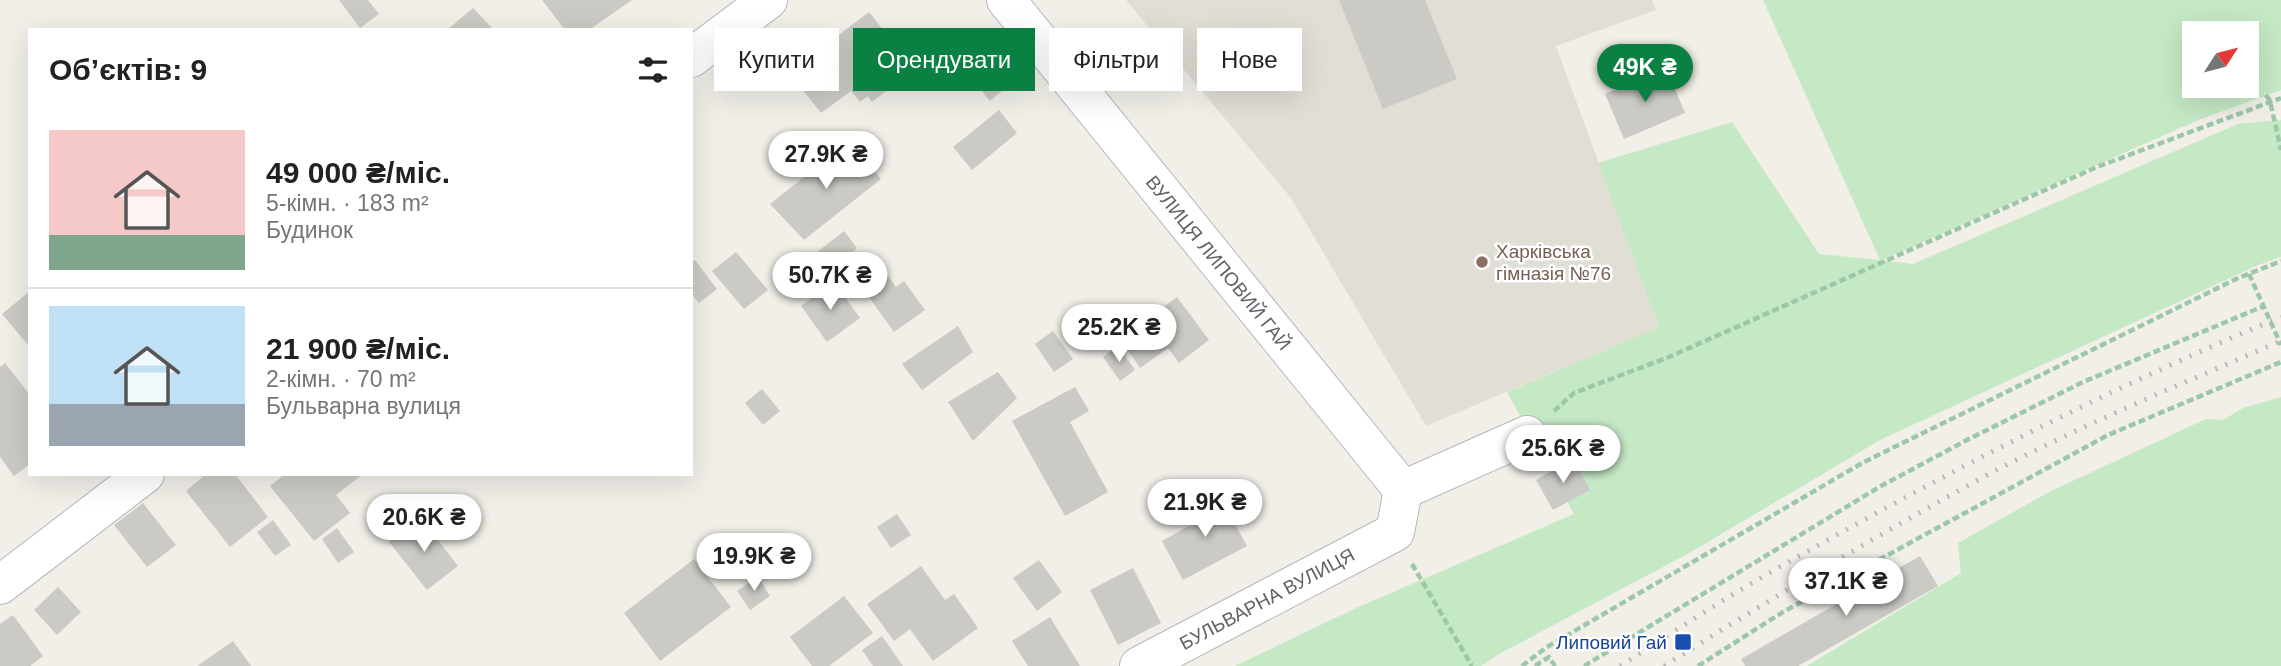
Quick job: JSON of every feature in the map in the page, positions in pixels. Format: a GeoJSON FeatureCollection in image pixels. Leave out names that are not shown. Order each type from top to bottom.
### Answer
{"type":"FeatureCollection","features":[{"type":"Feature","properties":{"kind":"street"},"geometry":{"type":"LineString","coordinates":[[693,56],[768,0]]}},
{"type":"Feature","properties":{"kind":"street","name":"ВУЛИЦЯ ЛИПОВИЙ ГАЙ"},"geometry":{"type":"LineString","coordinates":[[1006,0],[1403,490]]}},
{"type":"Feature","properties":{"kind":"street"},"geometry":{"type":"LineString","coordinates":[[1403,490],[1527,435]]}},
{"type":"Feature","properties":{"kind":"street"},"geometry":{"type":"LineString","coordinates":[[0,585],[142,476]]}},
{"type":"Feature","properties":{"kind":"street","name":"БУЛЬВАРНА ВУЛИЦЯ"},"geometry":{"type":"LineString","coordinates":[[1139,666],[1395,532],[1403,490]]}},
{"type":"Feature","properties":{"kind":"path"},"geometry":{"type":"LineString","coordinates":[[2266,95],[2281,149]]}},
{"type":"Feature","properties":{"kind":"path"},"geometry":{"type":"LineString","coordinates":[[1527,435],[1574,393],[1669,357],[2097,167],[2281,98]]}},
{"type":"Feature","properties":{"kind":"path"},"geometry":{"type":"LineString","coordinates":[[1522,666],[1547,648],[1864,462],[2249,274],[2281,261]]}},
{"type":"Feature","properties":{"kind":"path"},"geometry":{"type":"LineString","coordinates":[[2249,274],[2281,345]]}},
{"type":"Feature","properties":{"kind":"path"},"geometry":{"type":"LineString","coordinates":[[1584,666],[1881,485],[2083,382],[2263,306]]}},
{"type":"Feature","properties":{"kind":"path"},"geometry":{"type":"LineString","coordinates":[[1698,666],[1807,599],[2108,435],[2281,362]]}},
{"type":"Feature","properties":{"kind":"path"},"geometry":{"type":"LineString","coordinates":[[1430,597],[1472,666]]}},
{"type":"Feature","properties":{"kind":"path"},"geometry":{"type":"LineString","coordinates":[[1535,666],[1549,657],[1555,666]]}},
{"type":"Feature","properties":{"kind":"shaded area","name":"Харківська гімназія №76"},"geometry":{"type":"Polygon","coordinates":[[[1126,0],[1652,0],[1656,10],[1556,46],[1659,327],[1426,426],[1291,198],[1202,91],[1302,91],[1302,28],[1197,28],[1197,85],[1183,68],[1183,28],[1149,28],[1126,0]]]}},
{"type":"Feature","properties":{"kind":"green space"},"geometry":{"type":"Polygon","coordinates":[[[1763,0],[2281,0],[2281,90],[2196,121],[1882,260],[1913,264],[2238,124],[2281,120],[2281,257],[2258,265],[1880,440],[1691,552],[1481,666],[1235,666],[1356,608],[1574,514],[1507,392],[1659,327],[1598,163],[1732,122],[1819,254],[1880,260],[1763,0]]]}},
{"type":"Feature","properties":{"kind":"green space"},"geometry":{"type":"Polygon","coordinates":[[[2281,397],[2281,666],[1807,666],[1961,573],[1958,543],[2051,491],[2206,419],[2223,420],[2243,408],[2281,397]]]}},
{"type":"Feature","properties":{"kind":"building"},"geometry":{"type":"Polygon","coordinates":[[[339,0],[368,0],[379,14],[360,28],[339,0]]]}},
{"type":"Feature","properties":{"kind":"building"},"geometry":{"type":"Polygon","coordinates":[[[542,0],[632,0],[592,28],[563,28],[542,0]]]}},
{"type":"Feature","properties":{"kind":"building"},"geometry":{"type":"Polygon","coordinates":[[[1339,0],[1425,0],[1457,79],[1383,109],[1339,0]]]}},
{"type":"Feature","properties":{"kind":"building"},"geometry":{"type":"Polygon","coordinates":[[[473,8],[492,28],[449,28],[473,8]]]}},
{"type":"Feature","properties":{"kind":"building"},"geometry":{"type":"Polygon","coordinates":[[[869,12],[882,28],[853,28],[853,91],[886,91],[872,102],[868,96],[860,102],[851,91],[821,113],[804,91],[839,91],[839,35],[869,12]]]}},
{"type":"Feature","properties":{"kind":"building"},"geometry":{"type":"Polygon","coordinates":[[[1666,68],[1685,113],[1624,139],[1605,94],[1666,68]]]}},
{"type":"Feature","properties":{"kind":"building"},"geometry":{"type":"Polygon","coordinates":[[[982,91],[1002,91],[990,101],[982,91]]]}},
{"type":"Feature","properties":{"kind":"building"},"geometry":{"type":"Polygon","coordinates":[[[999,110],[1017,133],[972,170],[953,147],[999,110]]]}},
{"type":"Feature","properties":{"kind":"building"},"geometry":{"type":"Polygon","coordinates":[[[850,141],[881,179],[804,240],[770,204],[850,141]]]}},
{"type":"Feature","properties":{"kind":"building"},"geometry":{"type":"Polygon","coordinates":[[[844,231],[857,248],[826,273],[812,256],[844,231]]]}},
{"type":"Feature","properties":{"kind":"building"},"geometry":{"type":"Polygon","coordinates":[[[736,252],[768,290],[744,309],[712,271],[736,252]]]}},
{"type":"Feature","properties":{"kind":"building"},"geometry":{"type":"Polygon","coordinates":[[[876,259],[896,287],[904,281],[925,310],[894,332],[853,275],[876,259]]]}},
{"type":"Feature","properties":{"kind":"building"},"geometry":{"type":"Polygon","coordinates":[[[695,260],[717,289],[699,303],[693,296],[695,260]]]}},
{"type":"Feature","properties":{"kind":"building"},"geometry":{"type":"Polygon","coordinates":[[[834,282],[860,318],[827,342],[801,306],[834,282]]]}},
{"type":"Feature","properties":{"kind":"building"},"geometry":{"type":"Polygon","coordinates":[[[28,293],[28,345],[2,314],[28,293]]]}},
{"type":"Feature","properties":{"kind":"building"},"geometry":{"type":"Polygon","coordinates":[[[1177,297],[1209,340],[1179,363],[1168,348],[1140,368],[1127,349],[1149,332],[1142,323],[1177,297]]]}},
{"type":"Feature","properties":{"kind":"building"},"geometry":{"type":"Polygon","coordinates":[[[958,326],[973,352],[922,390],[902,364],[958,326]]]}},
{"type":"Feature","properties":{"kind":"building"},"geometry":{"type":"Polygon","coordinates":[[[1053,331],[1073,359],[1054,372],[1035,344],[1053,331]]]}},
{"type":"Feature","properties":{"kind":"building"},"geometry":{"type":"Polygon","coordinates":[[[1118,346],[1135,370],[1120,381],[1103,357],[1118,346]]]}},
{"type":"Feature","properties":{"kind":"building"},"geometry":{"type":"Polygon","coordinates":[[[5,363],[28,392],[28,466],[14,476],[0,457],[0,367],[5,363]]]}},
{"type":"Feature","properties":{"kind":"building"},"geometry":{"type":"Polygon","coordinates":[[[998,372],[1017,398],[973,441],[948,402],[998,372]]]}},
{"type":"Feature","properties":{"kind":"building"},"geometry":{"type":"Polygon","coordinates":[[[1075,387],[1089,411],[1070,422],[1108,492],[1065,516],[1012,421],[1075,387]]]}},
{"type":"Feature","properties":{"kind":"building"},"geometry":{"type":"Polygon","coordinates":[[[762,389],[780,411],[763,425],[745,403],[762,389]]]}},
{"type":"Feature","properties":{"kind":"building"},"geometry":{"type":"Polygon","coordinates":[[[1573,459],[1590,490],[1553,510],[1536,480],[1573,459]]]}},
{"type":"Feature","properties":{"kind":"building"},"geometry":{"type":"Polygon","coordinates":[[[204,476],[237,476],[268,517],[230,547],[186,491],[204,476]]]}},
{"type":"Feature","properties":{"kind":"building"},"geometry":{"type":"Polygon","coordinates":[[[282,476],[360,476],[336,495],[350,513],[314,541],[270,486],[282,476]]]}},
{"type":"Feature","properties":{"kind":"building"},"geometry":{"type":"Polygon","coordinates":[[[1218,493],[1247,546],[1183,580],[1162,541],[1203,518],[1196,505],[1218,493]]]}},
{"type":"Feature","properties":{"kind":"building"},"geometry":{"type":"Polygon","coordinates":[[[143,503],[176,545],[147,567],[114,525],[143,503]]]}},
{"type":"Feature","properties":{"kind":"building"},"geometry":{"type":"Polygon","coordinates":[[[897,514],[911,535],[891,548],[877,527],[897,514]]]}},
{"type":"Feature","properties":{"kind":"building"},"geometry":{"type":"Polygon","coordinates":[[[421,518],[458,566],[427,590],[389,542],[421,518]]]}},
{"type":"Feature","properties":{"kind":"building"},"geometry":{"type":"Polygon","coordinates":[[[273,520],[291,545],[275,556],[257,532],[273,520]]]}},
{"type":"Feature","properties":{"kind":"building"},"geometry":{"type":"Polygon","coordinates":[[[337,528],[354,552],[338,563],[322,539],[337,528]]]}},
{"type":"Feature","properties":{"kind":"building"},"geometry":{"type":"Polygon","coordinates":[[[1920,556],[1938,586],[1798,666],[1745,666],[1741,659],[1920,556]]]}},
{"type":"Feature","properties":{"kind":"building"},"geometry":{"type":"Polygon","coordinates":[[[694,559],[731,607],[660,661],[624,613],[694,559]]]}},
{"type":"Feature","properties":{"kind":"building"},"geometry":{"type":"Polygon","coordinates":[[[1039,560],[1062,592],[1037,611],[1013,578],[1039,560]]]}},
{"type":"Feature","properties":{"kind":"building"},"geometry":{"type":"Polygon","coordinates":[[[921,566],[945,600],[954,594],[978,628],[933,661],[910,629],[894,641],[867,604],[921,566]]]}},
{"type":"Feature","properties":{"kind":"building"},"geometry":{"type":"Polygon","coordinates":[[[1133,568],[1161,623],[1118,645],[1090,590],[1133,568]]]}},
{"type":"Feature","properties":{"kind":"building"},"geometry":{"type":"Polygon","coordinates":[[[758,577],[770,596],[750,610],[737,591],[758,577]]]}},
{"type":"Feature","properties":{"kind":"building"},"geometry":{"type":"Polygon","coordinates":[[[58,587],[81,612],[57,635],[34,610],[58,587]]]}},
{"type":"Feature","properties":{"kind":"building"},"geometry":{"type":"Polygon","coordinates":[[[844,596],[873,633],[829,666],[812,666],[790,637],[844,596]]]}},
{"type":"Feature","properties":{"kind":"building"},"geometry":{"type":"Polygon","coordinates":[[[13,615],[43,656],[30,666],[0,666],[0,624],[13,615]]]}},
{"type":"Feature","properties":{"kind":"building"},"geometry":{"type":"Polygon","coordinates":[[[1050,617],[1080,666],[1028,666],[1012,641],[1050,617]]]}},
{"type":"Feature","properties":{"kind":"building"},"geometry":{"type":"Polygon","coordinates":[[[882,636],[903,666],[873,666],[862,650],[882,636]]]}},
{"type":"Feature","properties":{"kind":"building"},"geometry":{"type":"Polygon","coordinates":[[[233,641],[251,666],[197,666],[233,641]]]}},
{"type":"Feature","properties":{"kind":"railway"},"geometry":{"type":"LineString","coordinates":[[1620,666],[1764,576],[1954,471],[2148,375],[2281,317]]}},
{"type":"Feature","properties":{"kind":"railway"},"geometry":{"type":"LineString","coordinates":[[1664,666],[1820,571],[1978,480],[2090,424],[2281,341]]}},
{"type":"Feature","properties":{"kind":"place","name":"Харківська гімназія №76"},"geometry":{"type":"Point","coordinates":[1482,262]}},
{"type":"Feature","properties":{"kind":"place","name":"Липовий Гай"},"geometry":{"type":"Point","coordinates":[1683,642]}}]}
